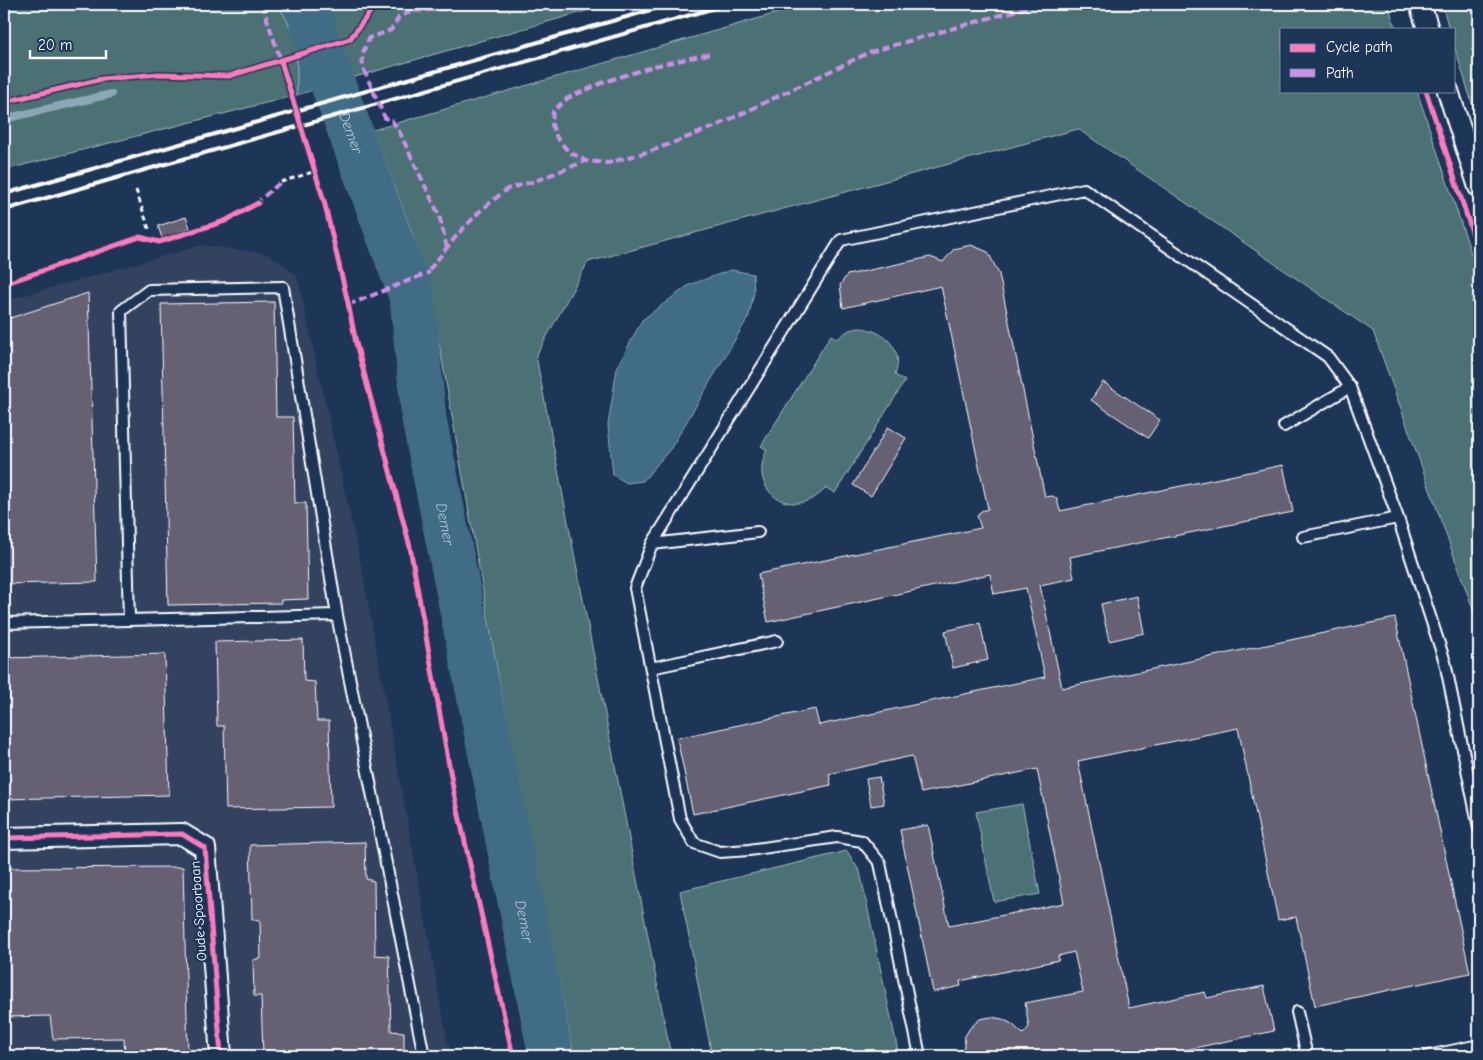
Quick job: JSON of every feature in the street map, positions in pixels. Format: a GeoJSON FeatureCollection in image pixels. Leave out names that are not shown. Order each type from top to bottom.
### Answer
{"type":"FeatureCollection","features":[{"type":"Feature","properties":{"kind":"street"},"geometry":{"type":"LineString","coordinates":[[1420,4],[1428,28]]}},
{"type":"Feature","properties":{"kind":"street"},"geometry":{"type":"LineString","coordinates":[[1448,92],[1479,187]]}},
{"type":"Feature","properties":{"kind":"street","name":"Oude Spoorbaan"},"geometry":{"type":"LineString","coordinates":[[4,838],[182,834],[205,848],[221,1056]]}},
{"type":"Feature","properties":{"kind":"lane"},"geometry":{"type":"LineString","coordinates":[[920,1056],[880,864],[862,841],[837,837],[749,850],[720,852],[694,843],[680,819],[635,588],[652,544],[841,240],[1084,189],[1328,357],[1350,388],[1398,518],[1445,662],[1479,828]]}},
{"type":"Feature","properties":{"kind":"lane"},"geometry":{"type":"LineString","coordinates":[[129,620],[121,311],[149,290],[283,287],[337,615],[424,1056]]}},
{"type":"Feature","properties":{"kind":"lane"},"geometry":{"type":"LineString","coordinates":[[1284,426],[1350,388]]}},
{"type":"Feature","properties":{"kind":"lane"},"geometry":{"type":"LineString","coordinates":[[1303,537],[1398,518]]}},
{"type":"Feature","properties":{"kind":"lane"},"geometry":{"type":"LineString","coordinates":[[652,544],[758,532]]}},
{"type":"Feature","properties":{"kind":"lane"},"geometry":{"type":"LineString","coordinates":[[4,623],[337,615]]}},
{"type":"Feature","properties":{"kind":"lane"},"geometry":{"type":"LineString","coordinates":[[652,668],[777,641]]}},
{"type":"Feature","properties":{"kind":"lane"},"geometry":{"type":"LineString","coordinates":[[1297,1012],[1307,1056]]}},
{"type":"Feature","properties":{"kind":"lane"},"geometry":{"type":"LineString","coordinates":[[1428,1056],[1479,1045]]}},
{"type":"Feature","properties":{"kind":"path"},"geometry":{"type":"LineString","coordinates":[[281,182],[316,171]]}},
{"type":"Feature","properties":{"kind":"path"},"geometry":{"type":"LineString","coordinates":[[136,190],[149,229]]}},
{"type":"Feature","properties":{"kind":"shaded area"},"geometry":{"type":"Polygon","coordinates":[[[278,4],[328,4],[328,25],[348,79],[297,95],[297,39],[278,4]]]}},
{"type":"Feature","properties":{"kind":"shaded area"},"geometry":{"type":"Polygon","coordinates":[[[202,245],[268,254],[297,275],[361,564],[450,1056],[4,1056],[4,301],[202,245]]]}},
{"type":"Feature","properties":{"kind":"shaded area"},"geometry":{"type":"Polygon","coordinates":[[[731,270],[753,274],[754,292],[749,316],[671,448],[643,481],[627,483],[613,475],[608,425],[617,368],[642,320],[689,285],[731,270]]]}},
{"type":"Feature","properties":{"kind":"green space"},"geometry":{"type":"Polygon","coordinates":[[[4,4],[278,4],[297,39],[297,95],[4,170],[4,4]]]}},
{"type":"Feature","properties":{"kind":"green space"},"geometry":{"type":"Polygon","coordinates":[[[328,4],[610,4],[348,79],[328,25],[328,4]]]}},
{"type":"Feature","properties":{"kind":"green space"},"geometry":{"type":"Polygon","coordinates":[[[808,4],[1388,4],[1396,28],[1280,28],[1280,92],[1417,92],[1479,277],[1479,626],[1373,331],[1078,129],[588,262],[536,356],[671,1056],[574,1056],[519,793],[439,343],[412,233],[373,130],[808,4]]]}},
{"type":"Feature","properties":{"kind":"green space"},"geometry":{"type":"Polygon","coordinates":[[[1442,4],[1479,4],[1479,126],[1456,51],[1456,28],[1449,28],[1442,4]]]}},
{"type":"Feature","properties":{"kind":"green space"},"geometry":{"type":"Polygon","coordinates":[[[860,328],[877,333],[890,342],[895,349],[897,357],[895,375],[905,381],[835,493],[826,488],[813,498],[800,503],[788,502],[777,498],[768,490],[763,479],[762,465],[767,450],[761,446],[831,335],[837,339],[849,330],[860,328]]]}},
{"type":"Feature","properties":{"kind":"green space"},"geometry":{"type":"Polygon","coordinates":[[[1022,804],[1040,894],[994,902],[976,812],[1022,804]]]}},
{"type":"Feature","properties":{"kind":"green space"},"geometry":{"type":"Polygon","coordinates":[[[847,851],[860,872],[899,1056],[712,1056],[680,891],[847,851]]]}},
{"type":"Feature","properties":{"kind":"building"},"geometry":{"type":"Polygon","coordinates":[[[186,217],[190,228],[162,238],[158,226],[186,217]]]}},
{"type":"Feature","properties":{"kind":"building"},"geometry":{"type":"Polygon","coordinates":[[[971,245],[988,252],[999,274],[1045,497],[1053,496],[1057,499],[1060,511],[1283,465],[1293,512],[1070,557],[1074,578],[1040,585],[1062,688],[1395,618],[1470,973],[1315,1006],[1296,917],[1278,920],[1238,728],[1078,761],[1129,1008],[1205,992],[1207,998],[1264,986],[1274,1031],[1185,1050],[1186,1053],[1175,1056],[957,1056],[963,1054],[965,1036],[970,1028],[980,1019],[991,1017],[1002,1019],[1012,1024],[1023,1034],[1029,1027],[1025,1003],[1083,992],[1074,952],[1058,956],[1059,960],[960,981],[961,986],[933,992],[900,830],[928,825],[949,926],[1064,903],[1037,769],[921,793],[912,756],[829,774],[831,785],[693,814],[677,738],[815,709],[819,725],[1045,677],[1026,588],[994,594],[990,574],[768,622],[758,574],[981,528],[977,516],[981,511],[988,509],[941,286],[843,308],[840,285],[847,275],[930,257],[943,262],[954,249],[971,245]]]}},
{"type":"Feature","properties":{"kind":"building"},"geometry":{"type":"Polygon","coordinates":[[[88,293],[97,582],[4,584],[4,320],[88,293]]]}},
{"type":"Feature","properties":{"kind":"building"},"geometry":{"type":"Polygon","coordinates":[[[274,302],[276,417],[293,417],[295,503],[306,503],[308,599],[281,600],[281,603],[168,605],[161,304],[274,302]]]}},
{"type":"Feature","properties":{"kind":"building"},"geometry":{"type":"Polygon","coordinates":[[[1103,382],[1160,420],[1148,438],[1091,400],[1103,382]]]}},
{"type":"Feature","properties":{"kind":"building"},"geometry":{"type":"Polygon","coordinates":[[[888,427],[906,438],[871,496],[853,485],[888,427]]]}},
{"type":"Feature","properties":{"kind":"building"},"geometry":{"type":"Polygon","coordinates":[[[1137,596],[1144,633],[1109,641],[1101,604],[1137,596]]]}},
{"type":"Feature","properties":{"kind":"building"},"geometry":{"type":"Polygon","coordinates":[[[980,623],[988,660],[953,668],[945,631],[980,623]]]}},
{"type":"Feature","properties":{"kind":"building"},"geometry":{"type":"Polygon","coordinates":[[[303,640],[304,681],[315,682],[317,721],[329,721],[331,807],[226,809],[224,726],[217,726],[215,642],[303,640]]]}},
{"type":"Feature","properties":{"kind":"building"},"geometry":{"type":"Polygon","coordinates":[[[165,654],[169,795],[4,799],[4,658],[165,654]]]}},
{"type":"Feature","properties":{"kind":"building"},"geometry":{"type":"Polygon","coordinates":[[[879,777],[884,804],[871,806],[866,779],[879,777]]]}},
{"type":"Feature","properties":{"kind":"building"},"geometry":{"type":"Polygon","coordinates":[[[365,842],[366,879],[374,881],[375,955],[389,956],[391,1031],[404,1032],[404,1056],[263,1056],[261,996],[254,996],[253,960],[261,958],[260,920],[252,919],[250,845],[365,842]]]}},
{"type":"Feature","properties":{"kind":"building"},"geometry":{"type":"Polygon","coordinates":[[[183,867],[188,1056],[125,1056],[124,1038],[53,1039],[50,1016],[4,1017],[4,868],[183,867]]]}},
{"type":"Feature","properties":{"kind":"waterway","name":"Demer"},"geometry":{"type":"LineString","coordinates":[[308,4],[315,36],[412,298],[424,419],[551,1056]]}},
{"type":"Feature","properties":{"kind":"waterway"},"geometry":{"type":"LineString","coordinates":[[4,119],[111,94]]}},
{"type":"Feature","properties":{"kind":"railway"},"geometry":{"type":"LineString","coordinates":[[4,194],[672,4]]}},
{"type":"Feature","properties":{"kind":"railway"},"geometry":{"type":"LineString","coordinates":[[4,210],[729,4]]}},
{"type":"Feature","properties":{"kind":"marked path"},"geometry":{"type":"LineString","coordinates":[[262,4],[282,64]]}},
{"type":"Feature","properties":{"kind":"marked path"},"geometry":{"type":"LineString","coordinates":[[447,248],[439,215],[398,129],[392,121],[385,118],[363,68],[362,55],[369,38],[391,30],[399,17],[413,11],[445,9],[451,4]]}},
{"type":"Feature","properties":{"kind":"marked path"},"geometry":{"type":"LineString","coordinates":[[709,54],[654,66],[604,82],[568,98],[553,111],[552,125],[557,138],[568,151],[586,161],[608,163],[654,150],[714,127],[870,52],[1039,4]]}},
{"type":"Feature","properties":{"kind":"marked path"},"geometry":{"type":"LineString","coordinates":[[429,270],[458,234],[480,211],[507,189],[535,181],[586,161]]}},
{"type":"Feature","properties":{"kind":"marked path"},"geometry":{"type":"LineString","coordinates":[[255,204],[281,182]]}},
{"type":"Feature","properties":{"kind":"marked path"},"geometry":{"type":"LineString","coordinates":[[348,305],[430,272]]}},
{"type":"Feature","properties":{"kind":"cycle path"},"geometry":{"type":"LineString","coordinates":[[4,102],[102,79],[159,74],[229,76],[350,39],[376,4]]}},
{"type":"Feature","properties":{"kind":"cycle path"},"geometry":{"type":"LineString","coordinates":[[281,61],[324,201],[356,343],[410,547],[454,793],[513,1056]]}},
{"type":"Feature","properties":{"kind":"cycle path"},"geometry":{"type":"LineString","coordinates":[[1426,92],[1479,253]]}},
{"type":"Feature","properties":{"kind":"cycle path"},"geometry":{"type":"LineString","coordinates":[[4,284],[140,237],[159,242],[225,221],[258,203]]}},
{"type":"Feature","properties":{"kind":"cycle path"},"geometry":{"type":"LineString","coordinates":[[4,838],[182,834],[205,848],[221,1056]]}}]}
